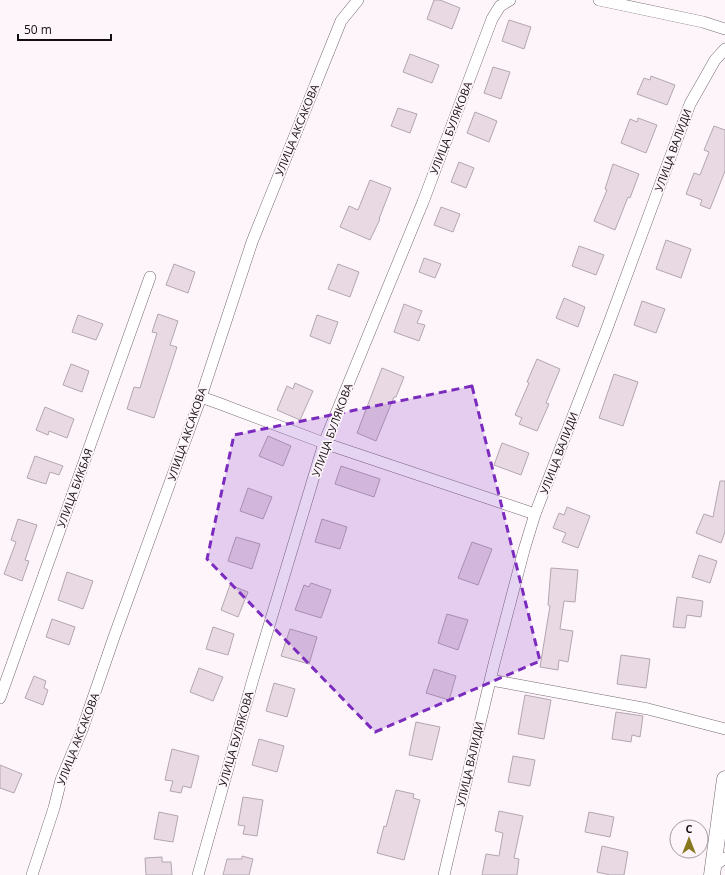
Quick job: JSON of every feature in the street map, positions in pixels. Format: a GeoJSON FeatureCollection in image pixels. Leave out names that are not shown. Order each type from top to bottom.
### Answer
{"type":"FeatureCollection","features":[{"type":"Feature","properties":{"kind":"main road"},"geometry":{"type":"LineString","coordinates":[[717,866],[725,779]]}},
{"type":"Feature","properties":{"kind":"street","name":"УЛИЦА АКСАКОВА"},"geometry":{"type":"LineString","coordinates":[[32,875],[54,808],[61,780],[82,730],[201,397],[252,242],[341,21],[358,0]]}},
{"type":"Feature","properties":{"kind":"street","name":"УЛИЦА БУЛЯКОВА"},"geometry":{"type":"LineString","coordinates":[[198,875],[253,679],[324,443],[423,202],[492,19],[500,6],[510,0]]}},
{"type":"Feature","properties":{"kind":"street"},"geometry":{"type":"LineString","coordinates":[[599,0],[703,22],[725,29]]}},
{"type":"Feature","properties":{"kind":"street","name":"УЛИЦА ВАЛИДИ"},"geometry":{"type":"LineString","coordinates":[[444,875],[491,680],[524,550],[535,514],[606,331],[690,104],[714,60],[725,49]]}},
{"type":"Feature","properties":{"kind":"street","name":"УЛИЦА БИКБАЯ"},"geometry":{"type":"LineString","coordinates":[[0,698],[150,277]]}},
{"type":"Feature","properties":{"kind":"street"},"geometry":{"type":"LineString","coordinates":[[201,397],[218,402],[324,443],[535,514]]}},
{"type":"Feature","properties":{"kind":"street"},"geometry":{"type":"LineString","coordinates":[[491,680],[648,709],[725,729]]}},
{"type":"Feature","properties":{"kind":"highlighted area"},"geometry":{"type":"Polygon","coordinates":[[[472,386],[540,661],[375,732],[207,559],[234,435],[472,386]]]}},
{"type":"Feature","properties":{"kind":"building"},"geometry":{"type":"Polygon","coordinates":[[[434,0],[440,0],[460,8],[452,29],[427,19],[434,0]]]}},
{"type":"Feature","properties":{"kind":"building"},"geometry":{"type":"Polygon","coordinates":[[[509,20],[531,27],[524,49],[502,41],[509,20]]]}},
{"type":"Feature","properties":{"kind":"building"},"geometry":{"type":"Polygon","coordinates":[[[410,54],[439,65],[432,83],[403,72],[410,54]]]}},
{"type":"Feature","properties":{"kind":"building"},"geometry":{"type":"Polygon","coordinates":[[[493,67],[510,72],[501,99],[484,93],[493,67]]]}},
{"type":"Feature","properties":{"kind":"building"},"geometry":{"type":"Polygon","coordinates":[[[651,76],[675,85],[667,105],[637,94],[644,78],[650,80],[651,76]]]}},
{"type":"Feature","properties":{"kind":"building"},"geometry":{"type":"Polygon","coordinates":[[[398,108],[417,114],[410,133],[391,126],[398,108]]]}},
{"type":"Feature","properties":{"kind":"building"},"geometry":{"type":"Polygon","coordinates":[[[475,112],[497,121],[489,142],[467,133],[475,112]]]}},
{"type":"Feature","properties":{"kind":"building"},"geometry":{"type":"Polygon","coordinates":[[[638,118],[657,125],[646,153],[621,143],[630,119],[637,122],[638,118]]]}},
{"type":"Feature","properties":{"kind":"building"},"geometry":{"type":"Polygon","coordinates":[[[714,126],[725,130],[725,171],[710,209],[700,205],[702,200],[686,194],[694,173],[700,175],[709,152],[704,150],[714,126]]]}},
{"type":"Feature","properties":{"kind":"building"},"geometry":{"type":"Polygon","coordinates":[[[459,162],[474,168],[466,188],[451,182],[459,162]]]}},
{"type":"Feature","properties":{"kind":"building"},"geometry":{"type":"Polygon","coordinates":[[[613,164],[639,174],[615,230],[594,221],[607,190],[605,189],[613,164]]]}},
{"type":"Feature","properties":{"kind":"building"},"geometry":{"type":"Polygon","coordinates":[[[370,180],[391,188],[380,219],[370,240],[340,227],[349,206],[358,210],[370,180]]]}},
{"type":"Feature","properties":{"kind":"building"},"geometry":{"type":"Polygon","coordinates":[[[441,207],[460,214],[453,232],[434,225],[441,207]]]}},
{"type":"Feature","properties":{"kind":"building"},"geometry":{"type":"Polygon","coordinates":[[[666,240],[691,249],[681,278],[656,269],[666,240]]]}},
{"type":"Feature","properties":{"kind":"building"},"geometry":{"type":"Polygon","coordinates":[[[579,246],[604,255],[596,275],[572,266],[579,246]]]}},
{"type":"Feature","properties":{"kind":"building"},"geometry":{"type":"Polygon","coordinates":[[[424,258],[441,264],[435,278],[419,272],[424,258]]]}},
{"type":"Feature","properties":{"kind":"building"},"geometry":{"type":"Polygon","coordinates":[[[174,264],[195,272],[188,293],[166,285],[174,264]]]}},
{"type":"Feature","properties":{"kind":"building"},"geometry":{"type":"Polygon","coordinates":[[[338,264],[359,272],[350,297],[328,289],[338,264]]]}},
{"type":"Feature","properties":{"kind":"building"},"geometry":{"type":"Polygon","coordinates":[[[564,298],[585,307],[578,327],[556,318],[564,298]]]}},
{"type":"Feature","properties":{"kind":"building"},"geometry":{"type":"Polygon","coordinates":[[[642,301],[665,309],[656,333],[634,325],[642,301]]]}},
{"type":"Feature","properties":{"kind":"building"},"geometry":{"type":"Polygon","coordinates":[[[404,304],[422,311],[417,323],[425,325],[419,341],[394,332],[404,304]]]}},
{"type":"Feature","properties":{"kind":"building"},"geometry":{"type":"Polygon","coordinates":[[[158,314],[178,321],[170,345],[177,347],[154,418],[127,409],[134,387],[140,388],[157,333],[152,332],[158,314]]]}},
{"type":"Feature","properties":{"kind":"building"},"geometry":{"type":"Polygon","coordinates":[[[78,315],[103,324],[96,340],[72,332],[78,315]]]}},
{"type":"Feature","properties":{"kind":"building"},"geometry":{"type":"Polygon","coordinates":[[[317,315],[338,322],[330,344],[310,336],[317,315]]]}},
{"type":"Feature","properties":{"kind":"building"},"geometry":{"type":"Polygon","coordinates":[[[537,359],[560,369],[546,403],[549,404],[537,431],[519,424],[522,418],[515,415],[529,383],[527,382],[537,359]]]}},
{"type":"Feature","properties":{"kind":"building"},"geometry":{"type":"Polygon","coordinates":[[[71,364],[89,371],[82,392],[63,385],[71,364]]]}},
{"type":"Feature","properties":{"kind":"building"},"geometry":{"type":"Polygon","coordinates":[[[382,368],[404,377],[376,441],[357,433],[382,368]]]}},
{"type":"Feature","properties":{"kind":"building"},"geometry":{"type":"Polygon","coordinates":[[[614,374],[638,382],[623,426],[599,418],[614,374]]]}},
{"type":"Feature","properties":{"kind":"building"},"geometry":{"type":"Polygon","coordinates":[[[295,383],[313,391],[300,420],[277,410],[287,386],[293,389],[295,383]]]}},
{"type":"Feature","properties":{"kind":"building"},"geometry":{"type":"Polygon","coordinates":[[[45,407],[74,419],[67,438],[49,431],[48,435],[36,430],[45,407]]]}},
{"type":"Feature","properties":{"kind":"building"},"geometry":{"type":"Polygon","coordinates":[[[268,436],[291,446],[283,466],[259,456],[268,436]]]}},
{"type":"Feature","properties":{"kind":"building"},"geometry":{"type":"Polygon","coordinates":[[[502,443],[529,453],[521,475],[494,465],[502,443]]]}},
{"type":"Feature","properties":{"kind":"building"},"geometry":{"type":"Polygon","coordinates":[[[35,456],[63,466],[59,475],[50,472],[46,484],[27,478],[35,456]]]}},
{"type":"Feature","properties":{"kind":"building"},"geometry":{"type":"Polygon","coordinates":[[[341,466],[380,479],[374,497],[335,484],[341,466]]]}},
{"type":"Feature","properties":{"kind":"building"},"geometry":{"type":"Polygon","coordinates":[[[720,481],[725,481],[725,532],[721,543],[696,533],[704,514],[713,517],[720,481]]]}},
{"type":"Feature","properties":{"kind":"building"},"geometry":{"type":"Polygon","coordinates":[[[248,488],[272,497],[263,519],[240,511],[248,488]]]}},
{"type":"Feature","properties":{"kind":"building"},"geometry":{"type":"Polygon","coordinates":[[[567,507],[590,516],[578,548],[562,542],[566,533],[553,528],[559,513],[564,515],[567,507]]]}},
{"type":"Feature","properties":{"kind":"building"},"geometry":{"type":"Polygon","coordinates":[[[18,519],[37,525],[25,560],[29,561],[22,581],[4,574],[16,542],[11,540],[18,519]]]}},
{"type":"Feature","properties":{"kind":"building"},"geometry":{"type":"Polygon","coordinates":[[[322,519],[347,527],[340,549],[315,542],[322,519]]]}},
{"type":"Feature","properties":{"kind":"building"},"geometry":{"type":"Polygon","coordinates":[[[236,537],[260,544],[252,569],[228,561],[236,537]]]}},
{"type":"Feature","properties":{"kind":"building"},"geometry":{"type":"Polygon","coordinates":[[[472,542],[492,549],[478,585],[458,578],[472,542]]]}},
{"type":"Feature","properties":{"kind":"building"},"geometry":{"type":"Polygon","coordinates":[[[699,555],[717,561],[710,583],[692,577],[699,555]]]}},
{"type":"Feature","properties":{"kind":"building"},"geometry":{"type":"Polygon","coordinates":[[[551,568],[578,570],[575,602],[564,601],[560,629],[573,631],[568,662],[559,660],[558,670],[540,667],[550,606],[548,605],[551,568]]]}},
{"type":"Feature","properties":{"kind":"building"},"geometry":{"type":"Polygon","coordinates":[[[67,572],[93,581],[83,609],[58,600],[67,572]]]}},
{"type":"Feature","properties":{"kind":"building"},"geometry":{"type":"Polygon","coordinates":[[[311,583],[331,590],[321,618],[295,610],[304,585],[309,587],[311,583]]]}},
{"type":"Feature","properties":{"kind":"building"},"geometry":{"type":"Polygon","coordinates":[[[230,585],[248,592],[238,617],[221,610],[230,585]]]}},
{"type":"Feature","properties":{"kind":"building"},"geometry":{"type":"Polygon","coordinates":[[[677,597],[703,601],[701,617],[687,615],[685,628],[673,627],[677,597]]]}},
{"type":"Feature","properties":{"kind":"building"},"geometry":{"type":"Polygon","coordinates":[[[447,614],[468,620],[458,650],[438,643],[447,614]]]}},
{"type":"Feature","properties":{"kind":"building"},"geometry":{"type":"Polygon","coordinates":[[[52,619],[75,627],[69,645],[46,637],[52,619]]]}},
{"type":"Feature","properties":{"kind":"building"},"geometry":{"type":"Polygon","coordinates":[[[213,627],[234,634],[228,655],[206,649],[213,627]]]}},
{"type":"Feature","properties":{"kind":"building"},"geometry":{"type":"Polygon","coordinates":[[[290,629],[317,637],[309,664],[281,656],[290,629]]]}},
{"type":"Feature","properties":{"kind":"building"},"geometry":{"type":"Polygon","coordinates":[[[621,655],[650,659],[646,688],[617,684],[621,655]]]}},
{"type":"Feature","properties":{"kind":"building"},"geometry":{"type":"Polygon","coordinates":[[[199,668],[223,677],[213,701],[190,692],[199,668]]]}},
{"type":"Feature","properties":{"kind":"building"},"geometry":{"type":"Polygon","coordinates":[[[434,669],[456,676],[449,700],[426,693],[434,669]]]}},
{"type":"Feature","properties":{"kind":"building"},"geometry":{"type":"Polygon","coordinates":[[[34,676],[46,681],[44,688],[48,690],[43,705],[25,698],[34,676]]]}},
{"type":"Feature","properties":{"kind":"building"},"geometry":{"type":"Polygon","coordinates":[[[274,683],[295,689],[287,717],[266,711],[274,683]]]}},
{"type":"Feature","properties":{"kind":"building"},"geometry":{"type":"Polygon","coordinates":[[[525,695],[551,700],[544,739],[518,734],[525,695]]]}},
{"type":"Feature","properties":{"kind":"building"},"geometry":{"type":"Polygon","coordinates":[[[616,712],[643,716],[640,737],[632,735],[631,742],[612,739],[616,712]]]}},
{"type":"Feature","properties":{"kind":"building"},"geometry":{"type":"Polygon","coordinates":[[[416,722],[440,727],[432,760],[409,755],[416,722]]]}},
{"type":"Feature","properties":{"kind":"building"},"geometry":{"type":"Polygon","coordinates":[[[259,739],[284,746],[277,772],[252,765],[259,739]]]}},
{"type":"Feature","properties":{"kind":"building"},"geometry":{"type":"Polygon","coordinates":[[[172,749],[199,756],[191,788],[183,786],[181,793],[170,791],[173,781],[165,780],[172,749]]]}},
{"type":"Feature","properties":{"kind":"building"},"geometry":{"type":"Polygon","coordinates":[[[513,756],[535,760],[530,786],[508,782],[513,756]]]}},
{"type":"Feature","properties":{"kind":"building"},"geometry":{"type":"Polygon","coordinates":[[[0,765],[22,774],[14,793],[0,788],[0,765]]]}},
{"type":"Feature","properties":{"kind":"building"},"geometry":{"type":"Polygon","coordinates":[[[396,790],[414,794],[413,798],[420,800],[404,860],[377,853],[396,790]]]}},
{"type":"Feature","properties":{"kind":"building"},"geometry":{"type":"Polygon","coordinates":[[[243,797],[263,800],[257,836],[243,834],[245,826],[238,825],[243,797]]]}},
{"type":"Feature","properties":{"kind":"building"},"geometry":{"type":"Polygon","coordinates":[[[499,811],[523,816],[514,858],[519,859],[517,875],[482,875],[486,854],[499,856],[503,833],[495,831],[499,811]]]}},
{"type":"Feature","properties":{"kind":"building"},"geometry":{"type":"Polygon","coordinates":[[[159,812],[178,816],[173,842],[154,839],[159,812]]]}},
{"type":"Feature","properties":{"kind":"building"},"geometry":{"type":"Polygon","coordinates":[[[589,812],[614,817],[610,837],[585,832],[589,812]]]}},
{"type":"Feature","properties":{"kind":"building"},"geometry":{"type":"Polygon","coordinates":[[[602,846],[628,852],[624,875],[610,875],[597,872],[602,846]]]}},
{"type":"Feature","properties":{"kind":"building"},"geometry":{"type":"Polygon","coordinates":[[[242,856],[253,859],[249,875],[223,875],[227,859],[242,859],[242,856]]]}},
{"type":"Feature","properties":{"kind":"building"},"geometry":{"type":"Polygon","coordinates":[[[162,857],[162,862],[171,862],[172,875],[146,875],[145,858],[162,857]]]}}]}
